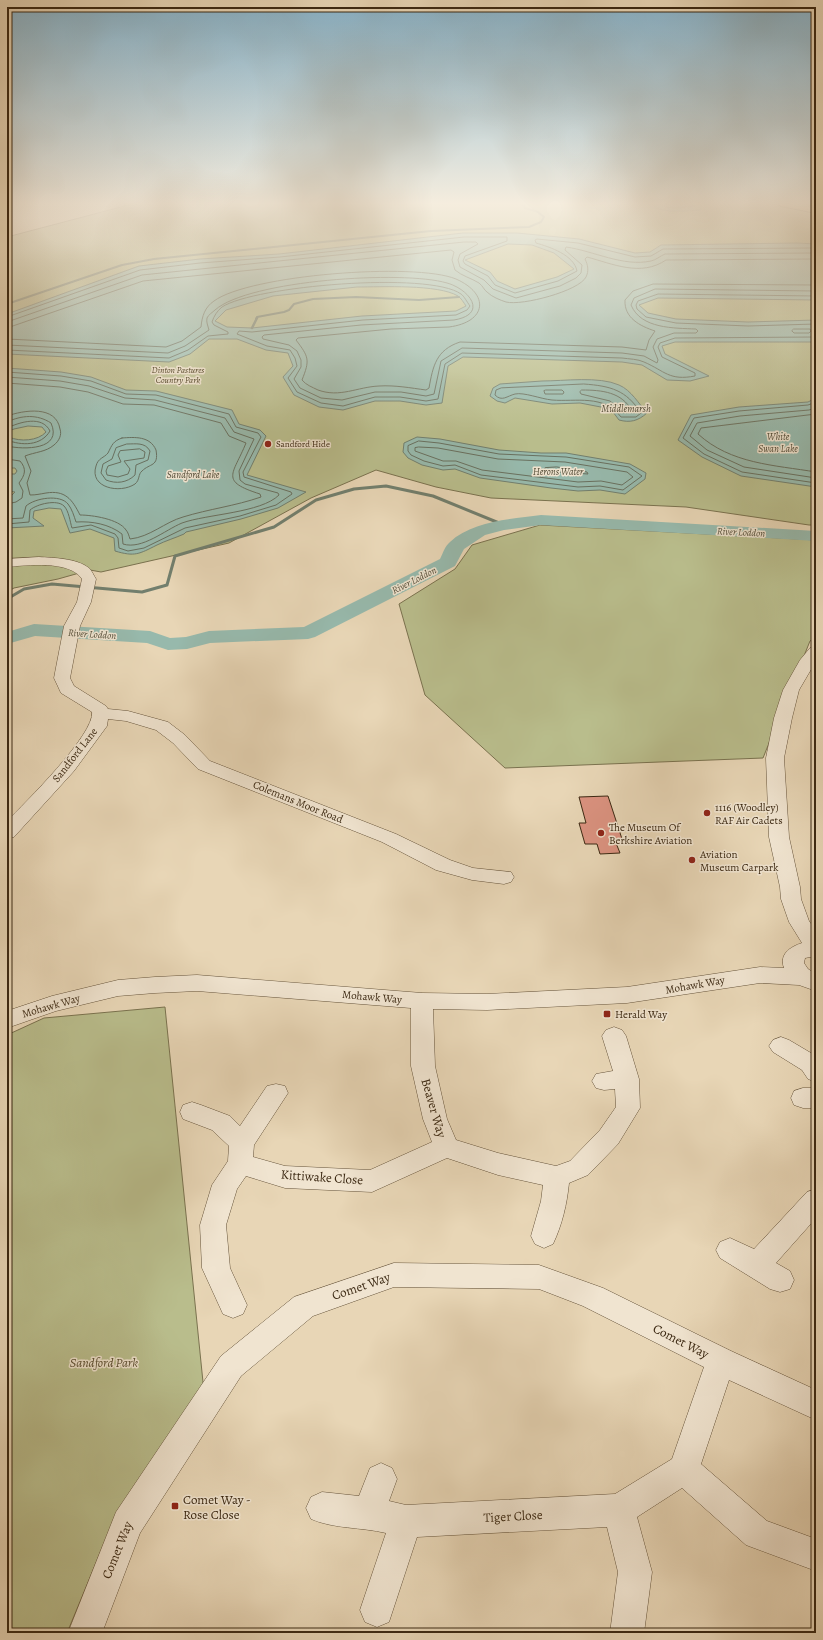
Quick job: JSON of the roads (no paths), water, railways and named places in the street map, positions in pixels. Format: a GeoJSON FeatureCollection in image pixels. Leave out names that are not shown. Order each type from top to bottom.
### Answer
{"type":"FeatureCollection","features":[{"type":"Feature","properties":{"kind":"street","name":"Sandford Lane"},"geometry":{"type":"LineString","coordinates":[[7,563],[26,561],[68,565],[83,571],[88,576],[89,579],[86,595],[72,626],[62,678],[67,689],[100,710],[101,715],[98,726],[68,767],[7,833]]}},
{"type":"Feature","properties":{"kind":"street"},"geometry":{"type":"LineString","coordinates":[[809,967],[794,931],[794,910],[779,837],[775,758],[783,718],[791,690],[806,663],[816,651]]}},
{"type":"Feature","properties":{"kind":"street","name":"Colemans Moor Road"},"geometry":{"type":"LineString","coordinates":[[101,715],[112,714],[128,716],[162,726],[179,739],[204,764],[389,838],[443,865],[472,874],[504,877]]}},
{"type":"Feature","properties":{"kind":"street","name":"Mohawk Way"},"geometry":{"type":"LineString","coordinates":[[7,1020],[52,1004],[111,990],[155,985],[198,983],[422,1001],[487,1002],[627,995],[741,976],[760,975],[809,967]]}},
{"type":"Feature","properties":{"kind":"street","name":"Beaver Way"},"geometry":{"type":"LineString","coordinates":[[422,1001],[423,1066],[435,1119],[446,1147],[498,1164],[557,1177]]}},
{"type":"Feature","properties":{"kind":"street"},"geometry":{"type":"LineString","coordinates":[[544,1236],[554,1201],[557,1177],[579,1168],[609,1136],[628,1108],[615,1080],[614,1036]]}},
{"type":"Feature","properties":{"kind":"street"},"geometry":{"type":"LineString","coordinates":[[781,1046],[810,1064],[816,1073]]}},
{"type":"Feature","properties":{"kind":"street"},"geometry":{"type":"LineString","coordinates":[[232,1305],[216,1268],[213,1225],[225,1185],[241,1153],[276,1093]]}},
{"type":"Feature","properties":{"kind":"street"},"geometry":{"type":"LineString","coordinates":[[192,1112],[222,1123],[241,1153]]}},
{"type":"Feature","properties":{"kind":"street","name":"Kittiwake Close"},"geometry":{"type":"LineString","coordinates":[[241,1153],[285,1176],[372,1180],[446,1147]]}},
{"type":"Feature","properties":{"kind":"street"},"geometry":{"type":"LineString","coordinates":[[757,1265],[816,1200]]}},
{"type":"Feature","properties":{"kind":"street"},"geometry":{"type":"LineString","coordinates":[[730,1250],[780,1280]]}},
{"type":"Feature","properties":{"kind":"street","name":"Comet Way"},"geometry":{"type":"LineString","coordinates":[[85,1633],[126,1523],[231,1366],[304,1306],[394,1274],[539,1277],[592,1296],[721,1361],[816,1405]]}},
{"type":"Feature","properties":{"kind":"street"},"geometry":{"type":"LineString","coordinates":[[721,1361],[684,1468],[757,1534],[816,1556]]}},
{"type":"Feature","properties":{"kind":"street","name":"Tiger Close"},"geometry":{"type":"LineString","coordinates":[[322,1508],[369,1513],[406,1522],[619,1510],[684,1468]]}},
{"type":"Feature","properties":{"kind":"street"},"geometry":{"type":"LineString","coordinates":[[369,1513],[381,1479]]}},
{"type":"Feature","properties":{"kind":"street"},"geometry":{"type":"LineString","coordinates":[[619,1510],[635,1572],[627,1633]]}},
{"type":"Feature","properties":{"kind":"street"},"geometry":{"type":"LineString","coordinates":[[377,1610],[406,1522]]}},
{"type":"Feature","properties":{"kind":"water"},"geometry":{"type":"Polygon","coordinates":[[[102,280],[496,280],[515,289],[548,280],[816,280],[816,300],[658,298],[639,305],[648,313],[676,319],[748,322],[816,320],[816,340],[814,342],[675,342],[662,346],[665,354],[709,376],[690,381],[667,380],[642,365],[622,362],[463,357],[448,366],[442,403],[426,405],[400,401],[375,401],[343,410],[319,407],[294,395],[283,377],[293,366],[288,353],[266,350],[237,339],[209,339],[190,354],[169,362],[7,354],[7,314],[102,280]],[[357,287],[273,296],[226,310],[215,321],[227,327],[252,328],[362,316],[456,311],[466,306],[458,296],[449,292],[424,288],[357,287]]]}},
{"type":"Feature","properties":{"kind":"water","name":"Sandford Lake"},"geometry":{"type":"Polygon","coordinates":[[[7,368],[61,372],[91,377],[126,390],[156,391],[232,410],[239,424],[260,430],[266,436],[247,475],[306,492],[278,508],[241,519],[186,532],[137,554],[127,554],[115,551],[114,538],[90,529],[70,533],[61,509],[49,508],[34,511],[33,518],[44,526],[7,528],[7,496],[12,495],[15,492],[7,491],[7,474],[15,474],[17,471],[15,468],[7,468],[7,368]],[[28,426],[14,429],[9,431],[9,437],[18,440],[34,439],[46,432],[42,427],[28,426]]]}},
{"type":"Feature","properties":{"kind":"water","name":"Middlemarsh"},"geometry":{"type":"Polygon","coordinates":[[[592,380],[611,382],[627,390],[647,413],[637,420],[627,421],[619,420],[613,412],[606,408],[580,403],[552,404],[515,398],[505,403],[497,401],[490,396],[493,388],[500,384],[592,380]]]}},
{"type":"Feature","properties":{"kind":"water","name":"White Swan Lake"},"geometry":{"type":"Polygon","coordinates":[[[816,398],[816,487],[741,476],[702,457],[678,440],[691,415],[739,407],[808,402],[816,398]]]}},
{"type":"Feature","properties":{"kind":"water","name":"Herons Water"},"geometry":{"type":"Polygon","coordinates":[[[417,437],[440,439],[499,450],[566,453],[630,464],[646,473],[645,479],[625,494],[600,490],[578,491],[480,478],[455,469],[443,470],[422,465],[408,458],[403,452],[404,443],[417,437]]]}},
{"type":"Feature","properties":{"kind":"waterway"},"geometry":{"type":"LineString","coordinates":[[7,304],[79,280]]}},
{"type":"Feature","properties":{"kind":"waterway"},"geometry":{"type":"LineString","coordinates":[[256,319],[257,317],[284,312],[289,310],[294,304],[313,299],[356,297],[419,300],[459,297]]}},
{"type":"Feature","properties":{"kind":"waterway"},"geometry":{"type":"LineString","coordinates":[[252,328],[257,318]]}},
{"type":"Feature","properties":{"kind":"waterway"},"geometry":{"type":"LineString","coordinates":[[7,599],[24,589],[52,584],[142,592],[167,585],[175,556],[274,527],[316,500],[354,489],[386,486],[433,496],[504,525]]}},
{"type":"Feature","properties":{"kind":"waterway","name":"River Loddon"},"geometry":{"type":"LineString","coordinates":[[7,638],[34,630],[150,637],[168,644],[187,643],[209,637],[308,633],[448,562],[456,546],[479,531],[504,525],[541,520],[816,536]]}},
{"type":"Feature","properties":{"kind":"place","name":"Sandford Hide"},"geometry":{"type":"Point","coordinates":[268,444]}},
{"type":"Feature","properties":{"kind":"place","name":"1116 (Woodley) RAF Air Cadets"},"geometry":{"type":"Point","coordinates":[707,813]}},
{"type":"Feature","properties":{"kind":"place","name":"The Museum Of Berkshire Aviation"},"geometry":{"type":"Point","coordinates":[601,833]}},
{"type":"Feature","properties":{"kind":"place","name":"Aviation Museum Carpark"},"geometry":{"type":"Point","coordinates":[692,860]}},
{"type":"Feature","properties":{"kind":"place","name":"Herald Way"},"geometry":{"type":"Point","coordinates":[607,1014]}},
{"type":"Feature","properties":{"kind":"place","name":"Comet Way - Rose Close"},"geometry":{"type":"Point","coordinates":[175,1506]}},
{"type":"Feature","properties":{"kind":"park label","name":"Dinton Pastures Country Park"},"geometry":{"type":"Point","coordinates":[178,376]}},
{"type":"Feature","properties":{"kind":"park label","name":"Sandford Park"},"geometry":{"type":"Point","coordinates":[104,1362]}}]}
